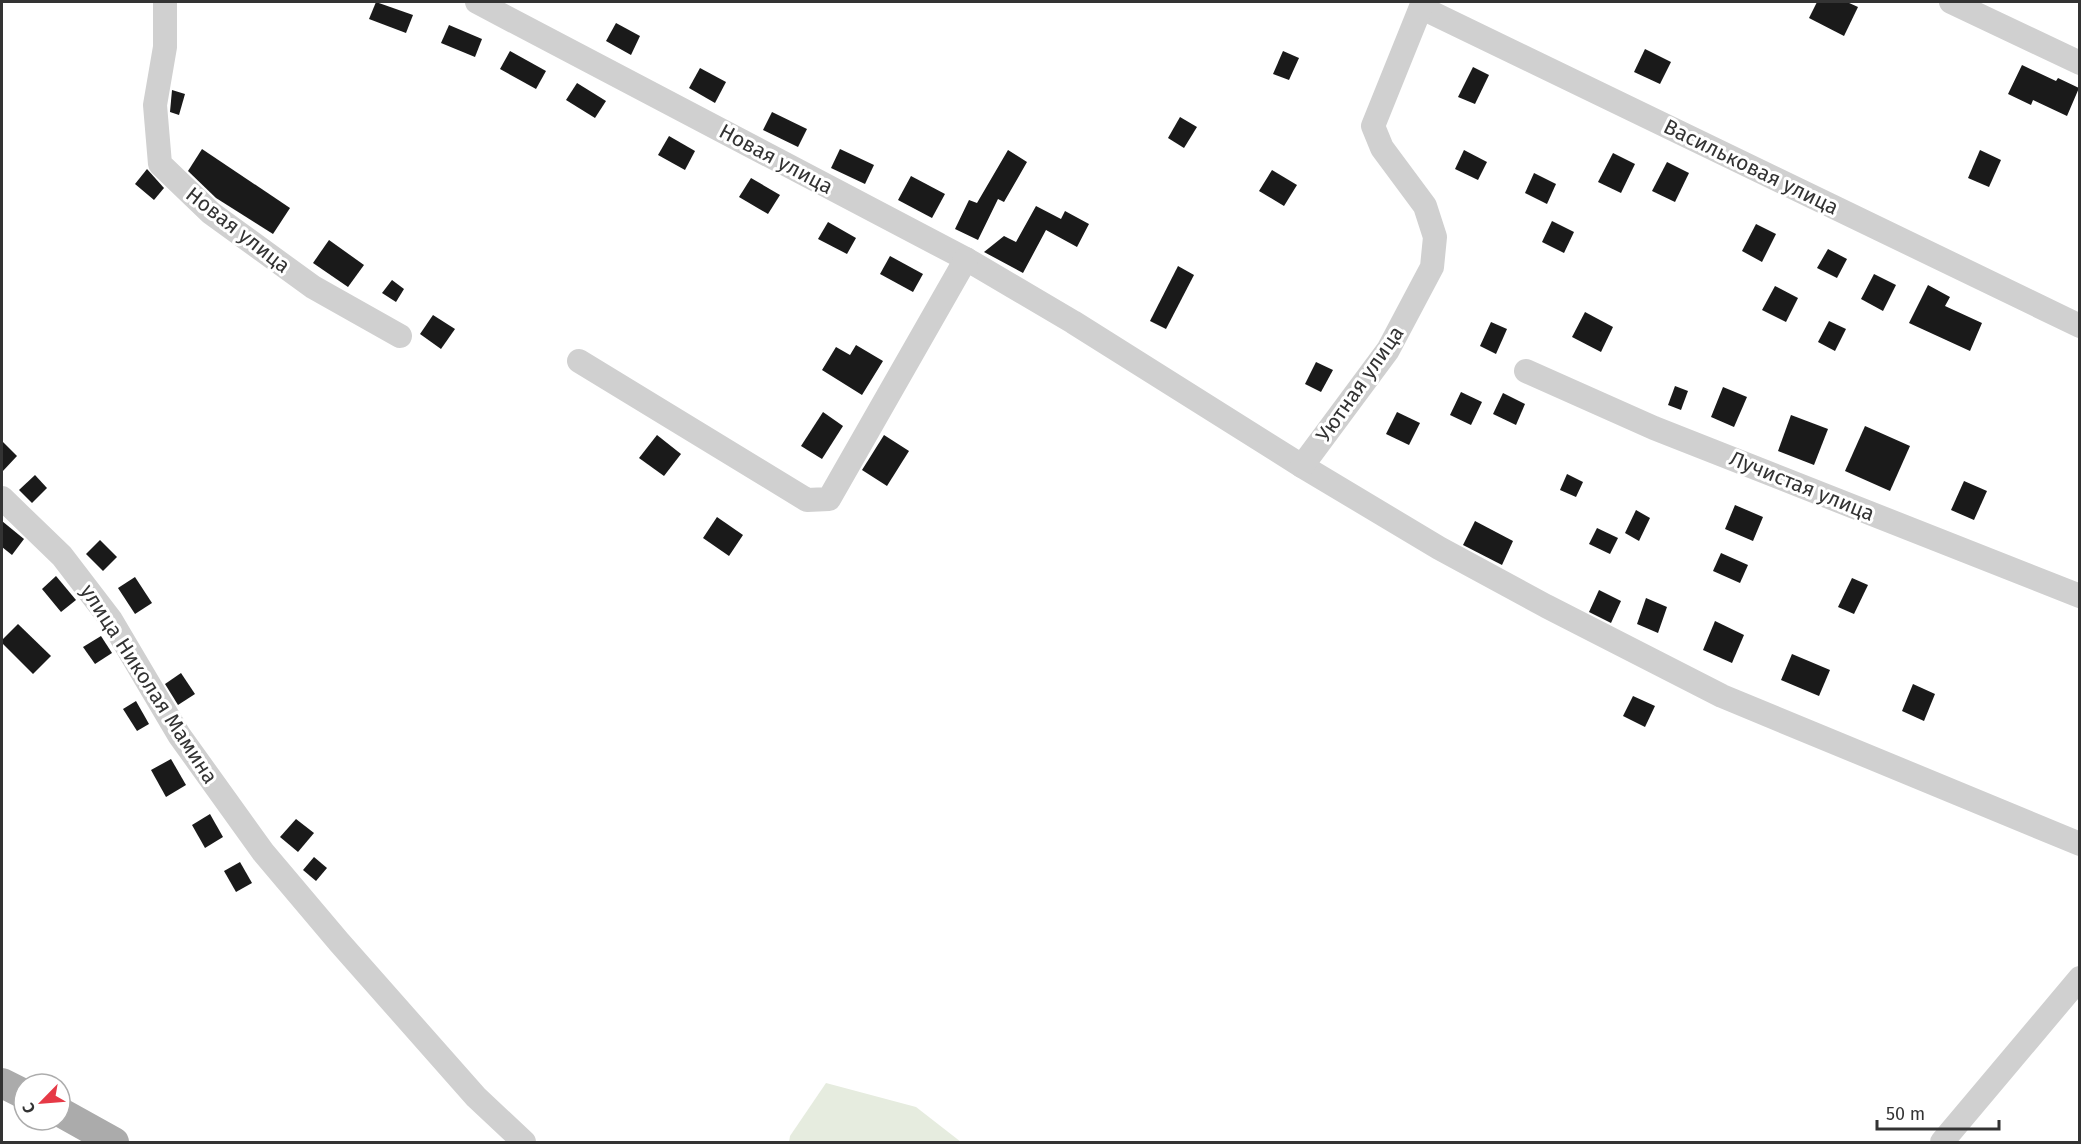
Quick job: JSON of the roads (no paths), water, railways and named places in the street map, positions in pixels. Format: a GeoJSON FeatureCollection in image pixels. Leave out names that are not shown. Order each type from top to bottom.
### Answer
{"type":"FeatureCollection","features":[{"type":"Feature","properties":{"kind":"main road"},"geometry":{"type":"LineString","coordinates":[[72,1119],[114,1143]]}},
{"type":"Feature","properties":{"kind":"street","name":"Новая улица"},"geometry":{"type":"LineString","coordinates":[[165,2],[165,47],[154,105],[160,164],[211,213],[313,287],[400,336]]}},
{"type":"Feature","properties":{"kind":"street","name":"Новая улица"},"geometry":{"type":"LineString","coordinates":[[477,2],[966,259],[1073,322],[1302,466],[1439,548],[1722,696],[2079,844]]}},
{"type":"Feature","properties":{"kind":"street"},"geometry":{"type":"LineString","coordinates":[[1952,2],[2079,63]]}},
{"type":"Feature","properties":{"kind":"street","name":"Васильковая улица"},"geometry":{"type":"LineString","coordinates":[[1422,5],[2079,326]]}},
{"type":"Feature","properties":{"kind":"street","name":"Уютная улица"},"geometry":{"type":"LineString","coordinates":[[1302,466],[1388,350],[1432,267],[1435,237],[1425,206],[1382,148],[1373,126],[1422,5]]}},
{"type":"Feature","properties":{"kind":"street"},"geometry":{"type":"LineString","coordinates":[[579,361],[807,500],[829,499],[966,259]]}},
{"type":"Feature","properties":{"kind":"street","name":"Лучистая улица"},"geometry":{"type":"LineString","coordinates":[[1526,370],[1654,428],[2079,596]]}},
{"type":"Feature","properties":{"kind":"street","name":"улица Николая Мамина"},"geometry":{"type":"LineString","coordinates":[[2,498],[62,556],[111,620],[179,735],[263,852],[339,942],[477,1097],[524,1143]]}},
{"type":"Feature","properties":{"kind":"street"},"geometry":{"type":"LineString","coordinates":[[1942,1143],[2079,978]]}}]}
